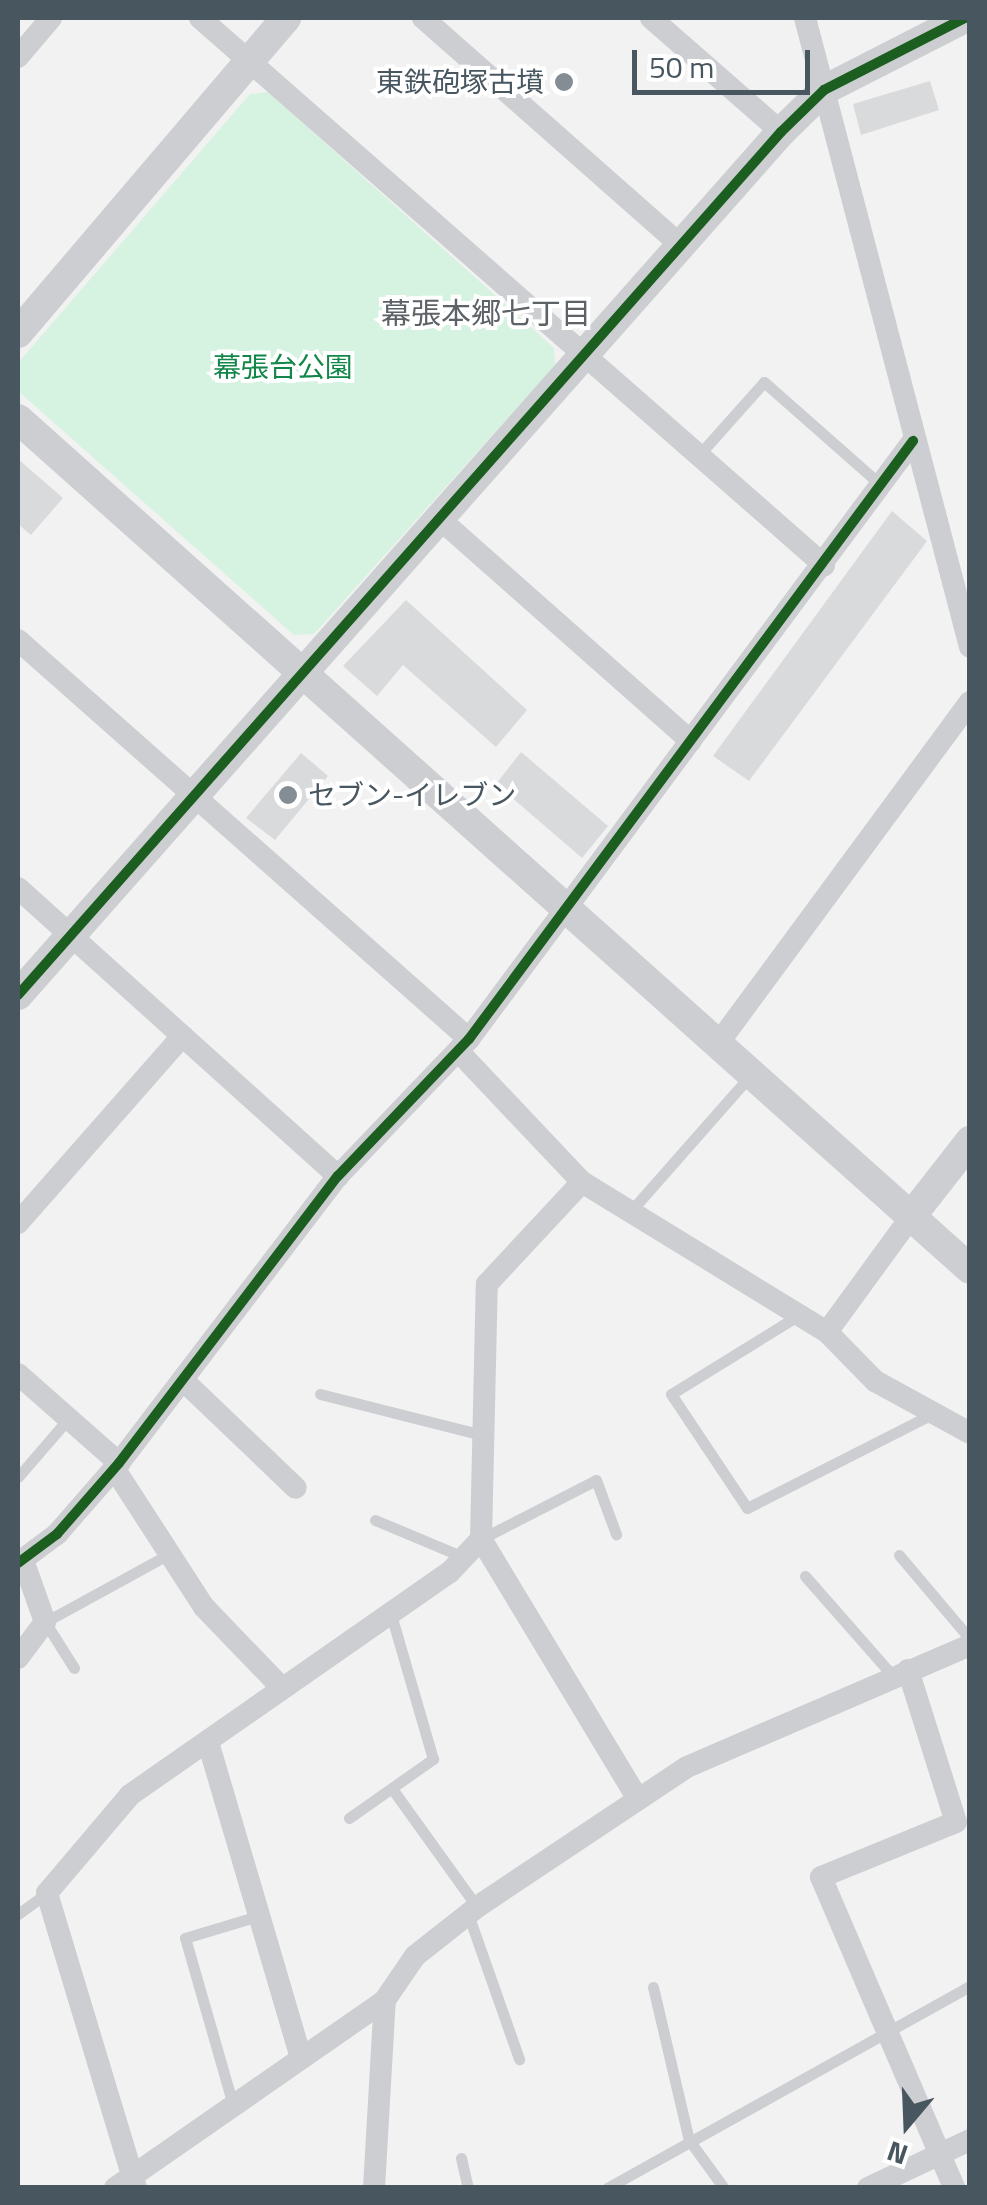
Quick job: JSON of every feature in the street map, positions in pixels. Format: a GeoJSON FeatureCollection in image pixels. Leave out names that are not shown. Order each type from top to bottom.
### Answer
{"type":"FeatureCollection","features":[{"type":"Feature","properties":{"kind":"street"},"geometry":{"type":"LineString","coordinates":[[18,57],[51,18]]}},
{"type":"Feature","properties":{"kind":"street"},"geometry":{"type":"LineString","coordinates":[[200,18],[824,566]]}},
{"type":"Feature","properties":{"kind":"street"},"geometry":{"type":"LineString","coordinates":[[18,334],[286,18]]}},
{"type":"Feature","properties":{"kind":"street"},"geometry":{"type":"LineString","coordinates":[[424,18],[682,246]]}},
{"type":"Feature","properties":{"kind":"street"},"geometry":{"type":"LineString","coordinates":[[651,18],[782,132]]}},
{"type":"Feature","properties":{"kind":"street"},"geometry":{"type":"LineString","coordinates":[[805,18],[970,647]]}},
{"type":"Feature","properties":{"kind":"street"},"geometry":{"type":"LineString","coordinates":[[18,995],[442,521],[782,132],[824,90],[965,18]]}},
{"type":"Feature","properties":{"kind":"street"},"geometry":{"type":"LineString","coordinates":[[18,419],[717,1044],[913,1214],[970,1269]]}},
{"type":"Feature","properties":{"kind":"street"},"geometry":{"type":"LineString","coordinates":[[18,1658],[45,1622],[21,1563],[117,1466],[185,1382],[338,1176],[464,1046],[914,441]]}},
{"type":"Feature","properties":{"kind":"street"},"geometry":{"type":"LineString","coordinates":[[442,521],[692,741]]}},
{"type":"Feature","properties":{"kind":"street"},"geometry":{"type":"LineString","coordinates":[[18,640],[464,1046],[582,1182],[627,1215],[827,1332],[875,1381],[970,1433]]}},
{"type":"Feature","properties":{"kind":"street"},"geometry":{"type":"LineString","coordinates":[[717,1044],[970,702]]}},
{"type":"Feature","properties":{"kind":"street"},"geometry":{"type":"LineString","coordinates":[[18,888],[338,1176]]}},
{"type":"Feature","properties":{"kind":"street"},"geometry":{"type":"LineString","coordinates":[[18,1223],[182,1036]]}},
{"type":"Feature","properties":{"kind":"street"},"geometry":{"type":"LineString","coordinates":[[827,1332],[970,1141]]}},
{"type":"Feature","properties":{"kind":"street"},"geometry":{"type":"LineString","coordinates":[[582,1182],[486,1284],[486,1436],[480,1539],[466,1558],[130,1794],[46,1893],[128,2184],[233,2105],[385,2000],[415,1956],[472,1911],[686,1766],[970,1642]]}},
{"type":"Feature","properties":{"kind":"street"},"geometry":{"type":"LineString","coordinates":[[18,1374],[117,1466],[204,1607],[282,1688]]}},
{"type":"Feature","properties":{"kind":"street"},"geometry":{"type":"LineString","coordinates":[[185,1382],[296,1488]]}},
{"type":"Feature","properties":{"kind":"street"},"geometry":{"type":"LineString","coordinates":[[480,1539],[638,1799]]}},
{"type":"Feature","properties":{"kind":"street"},"geometry":{"type":"LineString","coordinates":[[900,1672],[956,1822],[821,1877],[954,2188]]}},
{"type":"Feature","properties":{"kind":"street"},"geometry":{"type":"LineString","coordinates":[[208,1742],[301,2057]]}},
{"type":"Feature","properties":{"kind":"street"},"geometry":{"type":"LineString","coordinates":[[374,2188],[385,2000]]}},
{"type":"Feature","properties":{"kind":"street"},"geometry":{"type":"LineString","coordinates":[[868,2188],[937,2151],[970,2140]]}},
{"type":"Feature","properties":{"kind":"lane"},"geometry":{"type":"LineString","coordinates":[[698,456],[764,382],[880,485]]}},
{"type":"Feature","properties":{"kind":"lane"},"geometry":{"type":"LineString","coordinates":[[627,1215],[751,1074]]}},
{"type":"Feature","properties":{"kind":"lane"},"geometry":{"type":"LineString","coordinates":[[798,1315],[671,1394],[746,1508],[934,1412]]}},
{"type":"Feature","properties":{"kind":"lane"},"geometry":{"type":"LineString","coordinates":[[320,1394],[486,1436]]}},
{"type":"Feature","properties":{"kind":"lane"},"geometry":{"type":"LineString","coordinates":[[18,1477],[68,1419]]}},
{"type":"Feature","properties":{"kind":"lane"},"geometry":{"type":"LineString","coordinates":[[480,1539],[596,1480],[616,1534]]}},
{"type":"Feature","properties":{"kind":"lane"},"geometry":{"type":"LineString","coordinates":[[376,1520],[466,1558]]}},
{"type":"Feature","properties":{"kind":"lane"},"geometry":{"type":"LineString","coordinates":[[74,1668],[45,1622],[169,1554]]}},
{"type":"Feature","properties":{"kind":"lane"},"geometry":{"type":"LineString","coordinates":[[898,1555],[970,1642]]}},
{"type":"Feature","properties":{"kind":"lane"},"geometry":{"type":"LineString","coordinates":[[805,1576],[900,1672]]}},
{"type":"Feature","properties":{"kind":"lane"},"geometry":{"type":"LineString","coordinates":[[349,1818],[433,1759],[391,1614]]}},
{"type":"Feature","properties":{"kind":"lane"},"geometry":{"type":"LineString","coordinates":[[393,1790],[472,1911],[520,2059]]}},
{"type":"Feature","properties":{"kind":"lane"},"geometry":{"type":"LineString","coordinates":[[18,1914],[46,1893]]}},
{"type":"Feature","properties":{"kind":"lane"},"geometry":{"type":"LineString","coordinates":[[233,2105],[186,1938],[258,1916]]}},
{"type":"Feature","properties":{"kind":"lane"},"geometry":{"type":"LineString","coordinates":[[653,1986],[689,2140],[724,2188]]}},
{"type":"Feature","properties":{"kind":"lane"},"geometry":{"type":"LineString","coordinates":[[608,2188],[886,2027],[970,1986]]}},
{"type":"Feature","properties":{"kind":"lane"},"geometry":{"type":"LineString","coordinates":[[461,2158],[468,2188]]}},
{"type":"Feature","properties":{"kind":"green space","name":"幕張台公園"},"geometry":{"type":"Polygon","coordinates":[[[268,92],[554,348],[555,365],[314,634],[294,635],[18,391],[18,363],[250,94],[268,92]]]}},
{"type":"Feature","properties":{"kind":"building"},"geometry":{"type":"Polygon","coordinates":[[[930,81],[939,110],[861,135],[853,104],[930,81]]]}},
{"type":"Feature","properties":{"kind":"building"},"geometry":{"type":"Polygon","coordinates":[[[18,459],[63,498],[31,535],[18,524],[18,459]]]}},
{"type":"Feature","properties":{"kind":"building"},"geometry":{"type":"Polygon","coordinates":[[[892,511],[927,541],[749,781],[713,756],[892,511]]]}},
{"type":"Feature","properties":{"kind":"building"},"geometry":{"type":"Polygon","coordinates":[[[406,600],[527,710],[496,747],[403,665],[377,696],[343,666],[406,600]]]}},
{"type":"Feature","properties":{"kind":"building"},"geometry":{"type":"Polygon","coordinates":[[[521,752],[608,826],[582,858],[496,784],[521,752]]]}},
{"type":"Feature","properties":{"kind":"building"},"geometry":{"type":"Polygon","coordinates":[[[301,753],[328,776],[275,840],[246,818],[301,753]]]}},
{"type":"Feature","properties":{"kind":"cycle path"},"geometry":{"type":"LineString","coordinates":[[18,995],[781,132],[824,90],[965,18]]}},
{"type":"Feature","properties":{"kind":"cycle path"},"geometry":{"type":"LineString","coordinates":[[18,1563],[57,1534],[119,1463],[338,1176],[469,1039],[913,441]]}},
{"type":"Feature","properties":{"kind":"place","name":"東鉄砲塚古墳"},"geometry":{"type":"Point","coordinates":[564,82]}},
{"type":"Feature","properties":{"kind":"place","name":"セブン-イレブン"},"geometry":{"type":"Point","coordinates":[288,795]}},
{"type":"Feature","properties":{"kind":"district","name":"幕張本郷七丁目"},"geometry":{"type":"Point","coordinates":[486,313]}}]}
